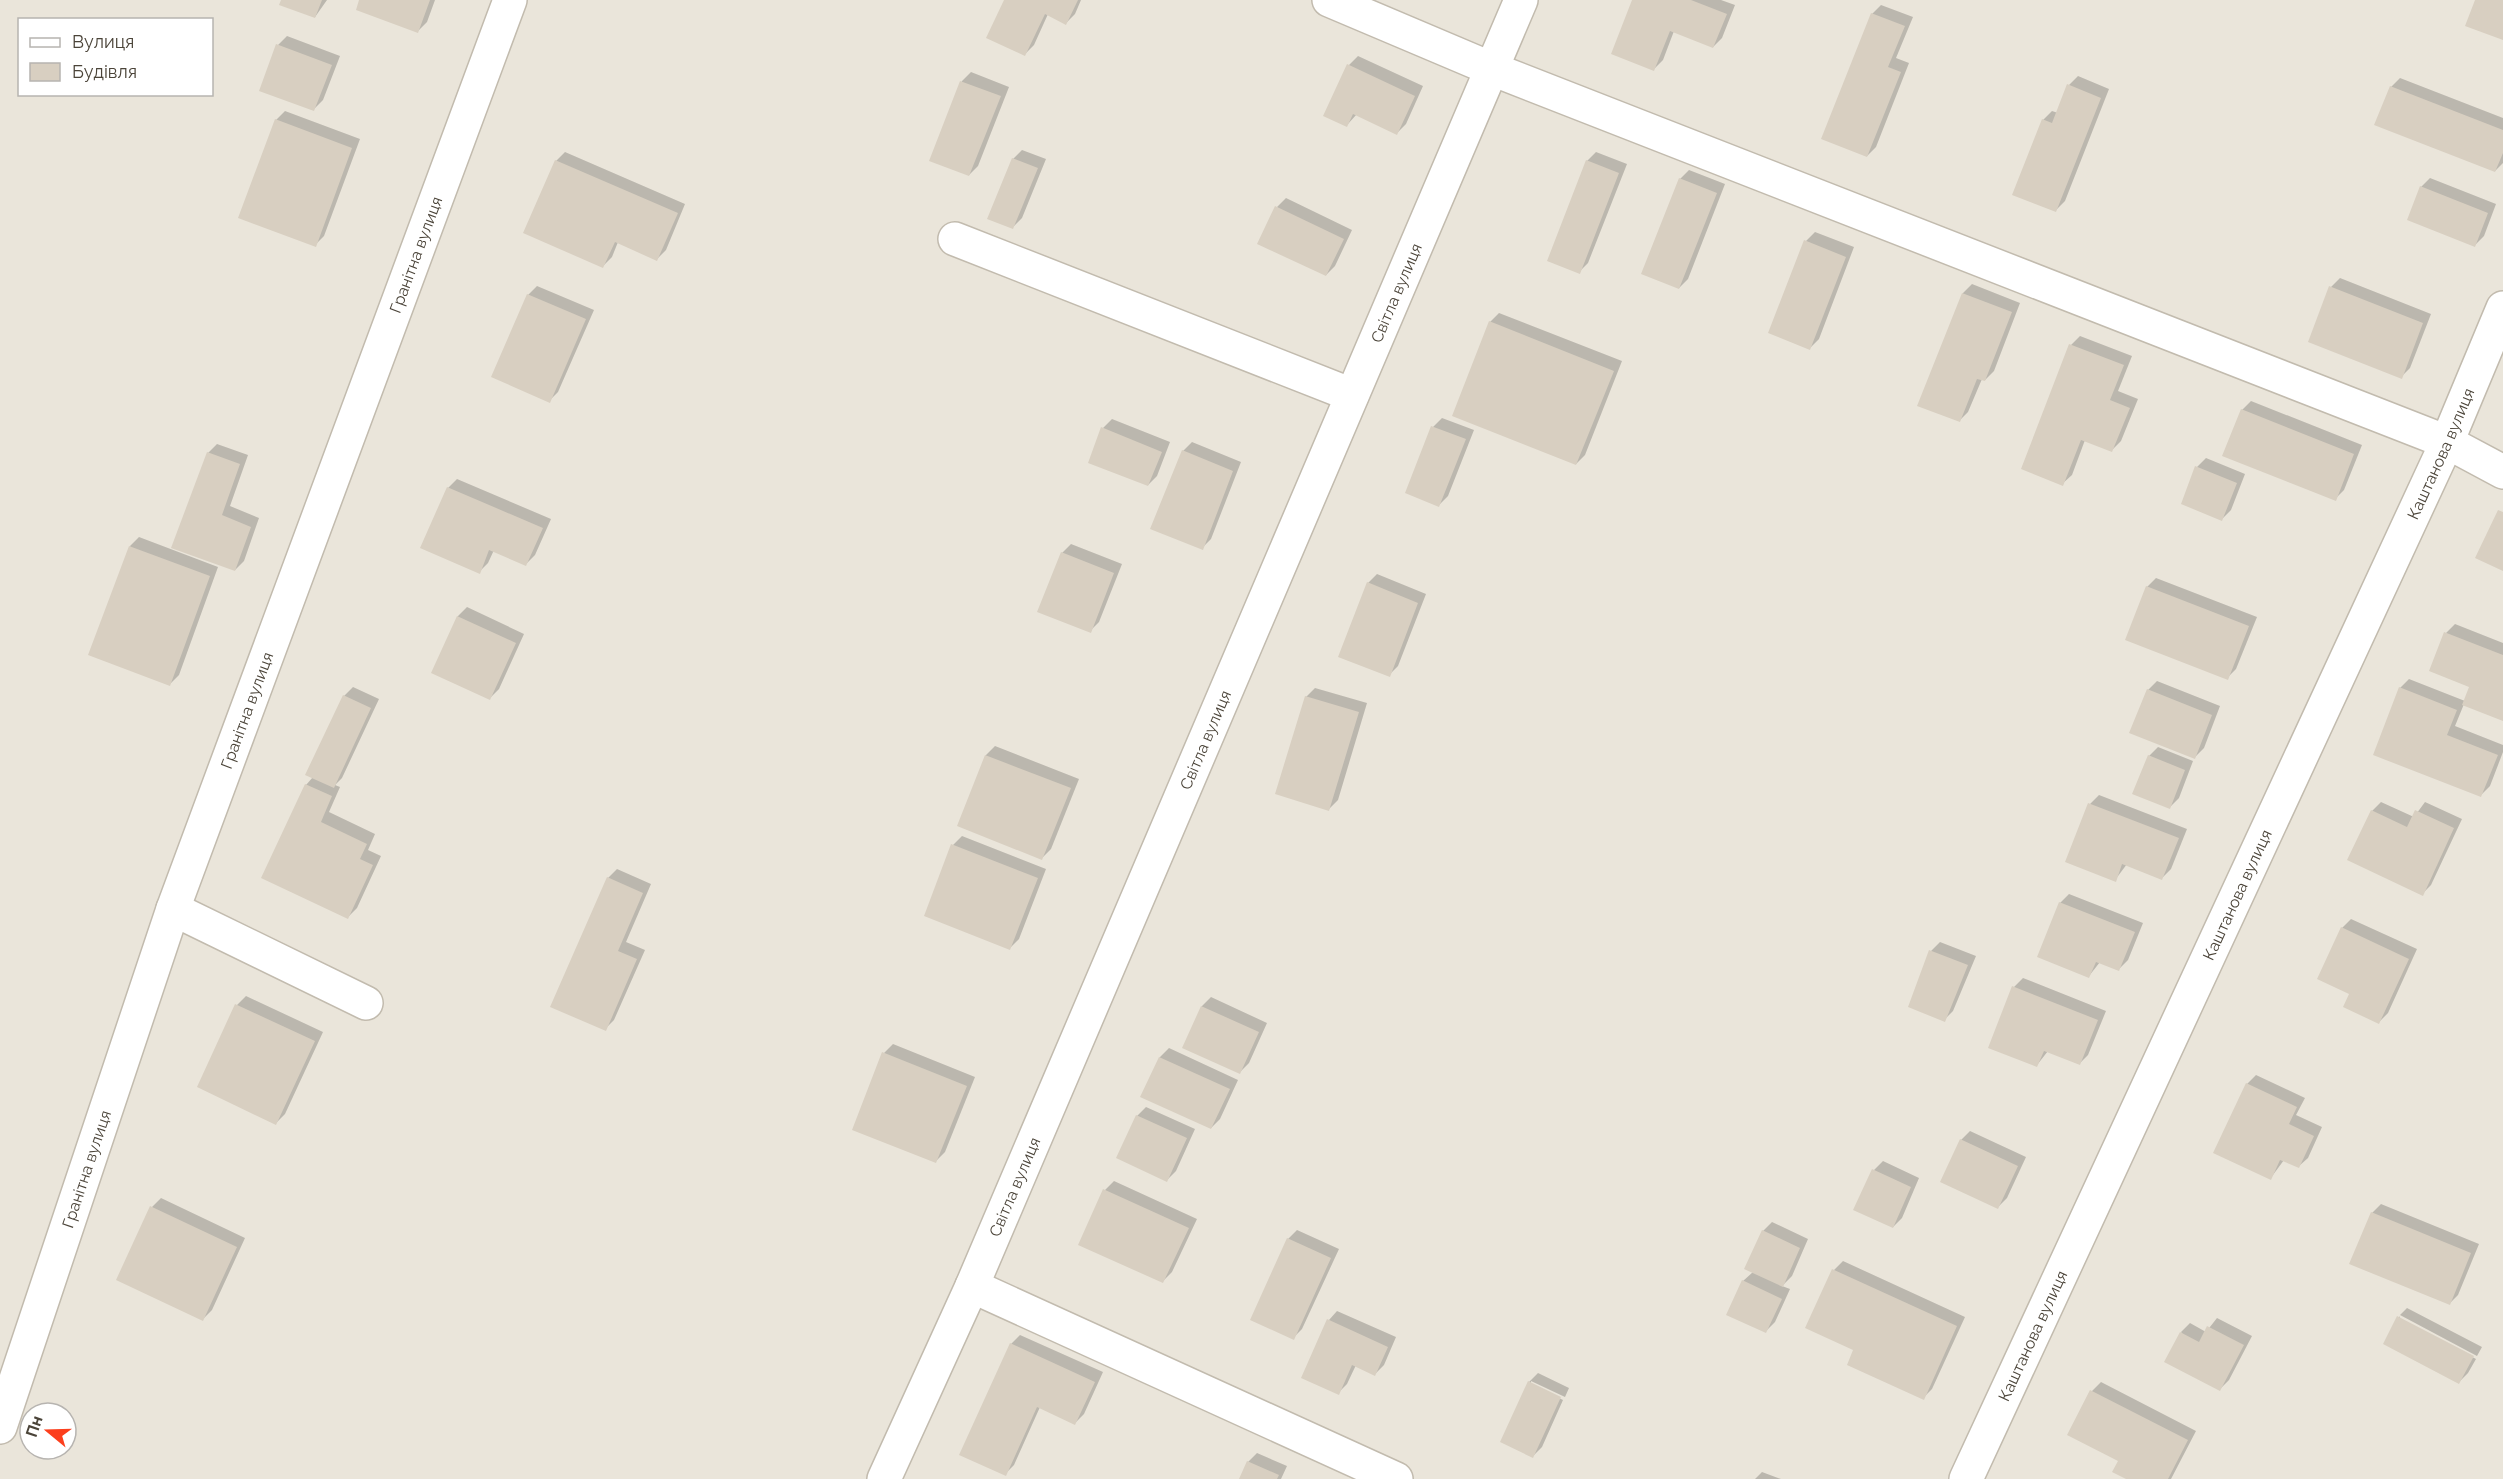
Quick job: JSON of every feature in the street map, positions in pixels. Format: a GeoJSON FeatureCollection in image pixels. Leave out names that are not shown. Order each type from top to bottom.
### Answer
{"type":"FeatureCollection","features":[{"type":"Feature","properties":{"kind":"street","name":"Гранітна вулиця"},"geometry":{"type":"LineString","coordinates":[[0,1427],[172,909],[510,0]]}},
{"type":"Feature","properties":{"kind":"street"},"geometry":{"type":"LineString","coordinates":[[1329,0],[1492,69],[2446,442],[2503,472]]}},
{"type":"Feature","properties":{"kind":"street","name":"Світла вулиця"},"geometry":{"type":"LineString","coordinates":[[884,1479],[972,1286],[1521,0]]}},
{"type":"Feature","properties":{"kind":"street"},"geometry":{"type":"LineString","coordinates":[[955,239],[1352,395]]}},
{"type":"Feature","properties":{"kind":"street","name":"Каштанова вулиця"},"geometry":{"type":"LineString","coordinates":[[1966,1479],[2446,442],[2503,308]]}},
{"type":"Feature","properties":{"kind":"street"},"geometry":{"type":"LineString","coordinates":[[172,909],[366,1003]]}},
{"type":"Feature","properties":{"kind":"street"},"geometry":{"type":"LineString","coordinates":[[972,1286],[1396,1479]]}},
{"type":"Feature","properties":{"kind":"shaded area"},"geometry":{"type":"Polygon","coordinates":[[[0,0],[2503,0],[2503,1479],[0,1479],[0,0]]]}},
{"type":"Feature","properties":{"kind":"building"},"geometry":{"type":"Polygon","coordinates":[[[281,0],[322,0],[315,18],[279,5],[281,0]]]}},
{"type":"Feature","properties":{"kind":"building"},"geometry":{"type":"Polygon","coordinates":[[[359,0],[430,0],[418,33],[356,10],[359,0]]]}},
{"type":"Feature","properties":{"kind":"building"},"geometry":{"type":"Polygon","coordinates":[[[1004,0],[1078,0],[1066,25],[1045,14],[1025,56],[986,38],[1004,0]]]}},
{"type":"Feature","properties":{"kind":"building"},"geometry":{"type":"Polygon","coordinates":[[[1632,0],[1691,0],[1727,14],[1713,48],[1670,31],[1654,71],[1611,54],[1632,0]]]}},
{"type":"Feature","properties":{"kind":"building"},"geometry":{"type":"Polygon","coordinates":[[[2475,0],[2503,0],[2503,40],[2465,26],[2475,0]]]}},
{"type":"Feature","properties":{"kind":"building"},"geometry":{"type":"Polygon","coordinates":[[[1871,13],[1905,26],[1888,67],[1901,72],[1867,157],[1821,139],[1871,13]]]}},
{"type":"Feature","properties":{"kind":"building"},"geometry":{"type":"Polygon","coordinates":[[[276,44],[332,65],[314,111],[259,91],[276,44]]]}},
{"type":"Feature","properties":{"kind":"building"},"geometry":{"type":"Polygon","coordinates":[[[1347,64],[1415,96],[1397,135],[1353,114],[1347,127],[1323,116],[1347,64]]]}},
{"type":"Feature","properties":{"kind":"building"},"geometry":{"type":"Polygon","coordinates":[[[960,81],[1001,96],[969,176],[929,161],[960,81]]]}},
{"type":"Feature","properties":{"kind":"building"},"geometry":{"type":"Polygon","coordinates":[[[2067,84],[2101,98],[2056,212],[2012,195],[2042,119],[2052,123],[2067,84]]]}},
{"type":"Feature","properties":{"kind":"building"},"geometry":{"type":"Polygon","coordinates":[[[2390,86],[2503,130],[2503,153],[2495,172],[2374,125],[2390,86]]]}},
{"type":"Feature","properties":{"kind":"building"},"geometry":{"type":"Polygon","coordinates":[[[275,119],[352,148],[316,247],[238,218],[275,119]]]}},
{"type":"Feature","properties":{"kind":"building"},"geometry":{"type":"Polygon","coordinates":[[[1012,158],[1038,168],[1013,229],[987,219],[1012,158]]]}},
{"type":"Feature","properties":{"kind":"building"},"geometry":{"type":"Polygon","coordinates":[[[555,160],[678,213],[657,261],[615,242],[603,268],[523,233],[555,160]]]}},
{"type":"Feature","properties":{"kind":"building"},"geometry":{"type":"Polygon","coordinates":[[[1586,160],[1619,173],[1580,274],[1547,261],[1586,160]]]}},
{"type":"Feature","properties":{"kind":"building"},"geometry":{"type":"Polygon","coordinates":[[[1679,178],[1717,193],[1679,289],[1641,274],[1679,178]]]}},
{"type":"Feature","properties":{"kind":"building"},"geometry":{"type":"Polygon","coordinates":[[[2420,186],[2488,213],[2475,247],[2407,220],[2420,186]]]}},
{"type":"Feature","properties":{"kind":"building"},"geometry":{"type":"Polygon","coordinates":[[[1275,206],[1344,239],[1326,276],[1257,244],[1275,206]]]}},
{"type":"Feature","properties":{"kind":"building"},"geometry":{"type":"Polygon","coordinates":[[[1804,240],[1846,257],[1810,350],[1768,333],[1804,240]]]}},
{"type":"Feature","properties":{"kind":"building"},"geometry":{"type":"Polygon","coordinates":[[[2329,286],[2423,323],[2402,379],[2308,342],[2329,286]]]}},
{"type":"Feature","properties":{"kind":"building"},"geometry":{"type":"Polygon","coordinates":[[[1962,293],[2012,312],[1985,381],[1977,379],[1960,422],[1917,406],[1962,293]]]}},
{"type":"Feature","properties":{"kind":"building"},"geometry":{"type":"Polygon","coordinates":[[[527,294],[586,319],[550,403],[491,377],[527,294]]]}},
{"type":"Feature","properties":{"kind":"building"},"geometry":{"type":"Polygon","coordinates":[[[1489,321],[1614,371],[1576,465],[1452,416],[1489,321]]]}},
{"type":"Feature","properties":{"kind":"building"},"geometry":{"type":"Polygon","coordinates":[[[2069,344],[2124,365],[2110,400],[2130,408],[2112,452],[2081,440],[2063,486],[2021,469],[2069,344]]]}},
{"type":"Feature","properties":{"kind":"building"},"geometry":{"type":"Polygon","coordinates":[[[2241,409],[2354,454],[2336,501],[2222,456],[2241,409]]]}},
{"type":"Feature","properties":{"kind":"building"},"geometry":{"type":"Polygon","coordinates":[[[1431,426],[1466,439],[1439,507],[1405,493],[1431,426]]]}},
{"type":"Feature","properties":{"kind":"building"},"geometry":{"type":"Polygon","coordinates":[[[1101,427],[1162,452],[1148,486],[1088,463],[1101,427]]]}},
{"type":"Feature","properties":{"kind":"building"},"geometry":{"type":"Polygon","coordinates":[[[1182,450],[1233,471],[1203,550],[1150,529],[1182,450]]]}},
{"type":"Feature","properties":{"kind":"building"},"geometry":{"type":"Polygon","coordinates":[[[207,452],[240,464],[222,515],[251,527],[235,571],[171,548],[207,452]]]}},
{"type":"Feature","properties":{"kind":"building"},"geometry":{"type":"Polygon","coordinates":[[[2195,466],[2237,483],[2222,521],[2181,504],[2195,466]]]}},
{"type":"Feature","properties":{"kind":"building"},"geometry":{"type":"Polygon","coordinates":[[[447,487],[543,528],[526,566],[489,550],[480,574],[420,548],[447,487]]]}},
{"type":"Feature","properties":{"kind":"building"},"geometry":{"type":"Polygon","coordinates":[[[2498,510],[2503,512],[2503,571],[2475,558],[2498,510]]]}},
{"type":"Feature","properties":{"kind":"building"},"geometry":{"type":"Polygon","coordinates":[[[129,546],[210,576],[170,686],[88,655],[129,546]]]}},
{"type":"Feature","properties":{"kind":"building"},"geometry":{"type":"Polygon","coordinates":[[[1061,552],[1114,573],[1091,633],[1037,612],[1061,552]]]}},
{"type":"Feature","properties":{"kind":"building"},"geometry":{"type":"Polygon","coordinates":[[[1367,582],[1418,603],[1390,677],[1338,657],[1367,582]]]}},
{"type":"Feature","properties":{"kind":"building"},"geometry":{"type":"Polygon","coordinates":[[[2146,586],[2249,626],[2228,680],[2125,640],[2146,586]]]}},
{"type":"Feature","properties":{"kind":"building"},"geometry":{"type":"Polygon","coordinates":[[[457,616],[516,643],[490,700],[431,673],[457,616]]]}},
{"type":"Feature","properties":{"kind":"building"},"geometry":{"type":"Polygon","coordinates":[[[2444,632],[2503,655],[2503,721],[2462,705],[2469,687],[2429,671],[2444,632]]]}},
{"type":"Feature","properties":{"kind":"building"},"geometry":{"type":"Polygon","coordinates":[[[2399,687],[2457,710],[2447,735],[2498,755],[2481,797],[2373,755],[2399,687]]]}},
{"type":"Feature","properties":{"kind":"building"},"geometry":{"type":"Polygon","coordinates":[[[2147,689],[2212,715],[2195,759],[2129,733],[2147,689]]]}},
{"type":"Feature","properties":{"kind":"building"},"geometry":{"type":"Polygon","coordinates":[[[343,695],[371,708],[334,788],[305,775],[343,695]]]}},
{"type":"Feature","properties":{"kind":"building"},"geometry":{"type":"Polygon","coordinates":[[[1305,696],[1359,712],[1329,811],[1275,794],[1305,696]]]}},
{"type":"Feature","properties":{"kind":"building"},"geometry":{"type":"Polygon","coordinates":[[[985,755],[1071,788],[1042,860],[957,826],[985,755]]]}},
{"type":"Feature","properties":{"kind":"building"},"geometry":{"type":"Polygon","coordinates":[[[2148,755],[2185,770],[2170,809],[2132,794],[2148,755]]]}},
{"type":"Feature","properties":{"kind":"building"},"geometry":{"type":"Polygon","coordinates":[[[305,784],[332,796],[321,822],[367,844],[360,859],[373,865],[348,919],[261,878],[305,784]]]}},
{"type":"Feature","properties":{"kind":"building"},"geometry":{"type":"Polygon","coordinates":[[[2088,803],[2179,838],[2162,880],[2122,864],[2116,882],[2065,862],[2088,803]]]}},
{"type":"Feature","properties":{"kind":"building"},"geometry":{"type":"Polygon","coordinates":[[[2371,810],[2407,827],[2415,810],[2454,828],[2423,896],[2347,860],[2371,810]]]}},
{"type":"Feature","properties":{"kind":"building"},"geometry":{"type":"Polygon","coordinates":[[[951,844],[1038,878],[1010,950],[924,916],[951,844]]]}},
{"type":"Feature","properties":{"kind":"building"},"geometry":{"type":"Polygon","coordinates":[[[607,877],[643,893],[618,951],[637,959],[606,1031],[550,1007],[607,877]]]}},
{"type":"Feature","properties":{"kind":"building"},"geometry":{"type":"Polygon","coordinates":[[[2059,902],[2135,932],[2119,971],[2096,962],[2089,978],[2037,957],[2059,902]]]}},
{"type":"Feature","properties":{"kind":"building"},"geometry":{"type":"Polygon","coordinates":[[[2341,927],[2409,959],[2379,1024],[2343,1007],[2349,994],[2317,979],[2341,927]]]}},
{"type":"Feature","properties":{"kind":"building"},"geometry":{"type":"Polygon","coordinates":[[[1929,950],[1968,965],[1945,1022],[1908,1007],[1929,950]]]}},
{"type":"Feature","properties":{"kind":"building"},"geometry":{"type":"Polygon","coordinates":[[[2012,986],[2098,1020],[2080,1065],[2044,1051],[2037,1067],[1988,1048],[2012,986]]]}},
{"type":"Feature","properties":{"kind":"building"},"geometry":{"type":"Polygon","coordinates":[[[235,1004],[315,1041],[276,1125],[197,1087],[235,1004]]]}},
{"type":"Feature","properties":{"kind":"building"},"geometry":{"type":"Polygon","coordinates":[[[1201,1006],[1259,1032],[1240,1074],[1182,1048],[1201,1006]]]}},
{"type":"Feature","properties":{"kind":"building"},"geometry":{"type":"Polygon","coordinates":[[[882,1052],[967,1086],[936,1163],[852,1130],[882,1052]]]}},
{"type":"Feature","properties":{"kind":"building"},"geometry":{"type":"Polygon","coordinates":[[[1159,1057],[1230,1089],[1211,1129],[1140,1097],[1159,1057]]]}},
{"type":"Feature","properties":{"kind":"building"},"geometry":{"type":"Polygon","coordinates":[[[2246,1083],[2297,1107],[2289,1124],[2314,1136],[2299,1168],[2280,1160],[2271,1180],[2213,1153],[2246,1083]]]}},
{"type":"Feature","properties":{"kind":"building"},"geometry":{"type":"Polygon","coordinates":[[[1136,1115],[1187,1138],[1167,1182],[1116,1158],[1136,1115]]]}},
{"type":"Feature","properties":{"kind":"building"},"geometry":{"type":"Polygon","coordinates":[[[1960,1139],[2018,1166],[1998,1209],[1940,1182],[1960,1139]]]}},
{"type":"Feature","properties":{"kind":"building"},"geometry":{"type":"Polygon","coordinates":[[[1872,1169],[1911,1187],[1893,1228],[1853,1210],[1872,1169]]]}},
{"type":"Feature","properties":{"kind":"building"},"geometry":{"type":"Polygon","coordinates":[[[1103,1189],[1189,1228],[1163,1283],[1078,1245],[1103,1189]]]}},
{"type":"Feature","properties":{"kind":"building"},"geometry":{"type":"Polygon","coordinates":[[[150,1206],[237,1247],[203,1321],[116,1280],[150,1206]]]}},
{"type":"Feature","properties":{"kind":"building"},"geometry":{"type":"Polygon","coordinates":[[[2371,1212],[2471,1253],[2450,1305],[2349,1264],[2371,1212]]]}},
{"type":"Feature","properties":{"kind":"building"},"geometry":{"type":"Polygon","coordinates":[[[1762,1230],[1800,1248],[1783,1287],[1744,1269],[1762,1230]]]}},
{"type":"Feature","properties":{"kind":"building"},"geometry":{"type":"Polygon","coordinates":[[[1287,1238],[1331,1258],[1294,1340],[1250,1320],[1287,1238]]]}},
{"type":"Feature","properties":{"kind":"building"},"geometry":{"type":"Polygon","coordinates":[[[1832,1269],[1957,1326],[1924,1400],[1847,1365],[1853,1350],[1805,1328],[1832,1269]]]}},
{"type":"Feature","properties":{"kind":"building"},"geometry":{"type":"Polygon","coordinates":[[[1742,1280],[1782,1299],[1766,1333],[1726,1315],[1742,1280]]]}},
{"type":"Feature","properties":{"kind":"building"},"geometry":{"type":"Polygon","coordinates":[[[2397,1316],[2474,1356],[2459,1384],[2383,1344],[2397,1316]]]}},
{"type":"Feature","properties":{"kind":"building"},"geometry":{"type":"Polygon","coordinates":[[[1327,1319],[1388,1347],[1375,1376],[1352,1365],[1339,1395],[1301,1378],[1327,1319]]]}},
{"type":"Feature","properties":{"kind":"building"},"geometry":{"type":"Polygon","coordinates":[[[2207,1326],[2244,1345],[2220,1391],[2164,1362],[2180,1332],[2199,1342],[2207,1326]]]}},
{"type":"Feature","properties":{"kind":"building"},"geometry":{"type":"Polygon","coordinates":[[[1010,1343],[1095,1382],[1075,1425],[1037,1407],[1006,1476],[959,1455],[1010,1343]]]}},
{"type":"Feature","properties":{"kind":"building"},"geometry":{"type":"Polygon","coordinates":[[[1528,1381],[1561,1397],[1533,1458],[1500,1442],[1528,1381]]]}},
{"type":"Feature","properties":{"kind":"building"},"geometry":{"type":"Polygon","coordinates":[[[2090,1390],[2188,1440],[2168,1479],[2126,1479],[2112,1472],[2118,1461],[2067,1435],[2090,1390]]]}},
{"type":"Feature","properties":{"kind":"building"},"geometry":{"type":"Polygon","coordinates":[[[1247,1461],[1279,1475],[1277,1479],[1239,1479],[1247,1461]]]}}]}
